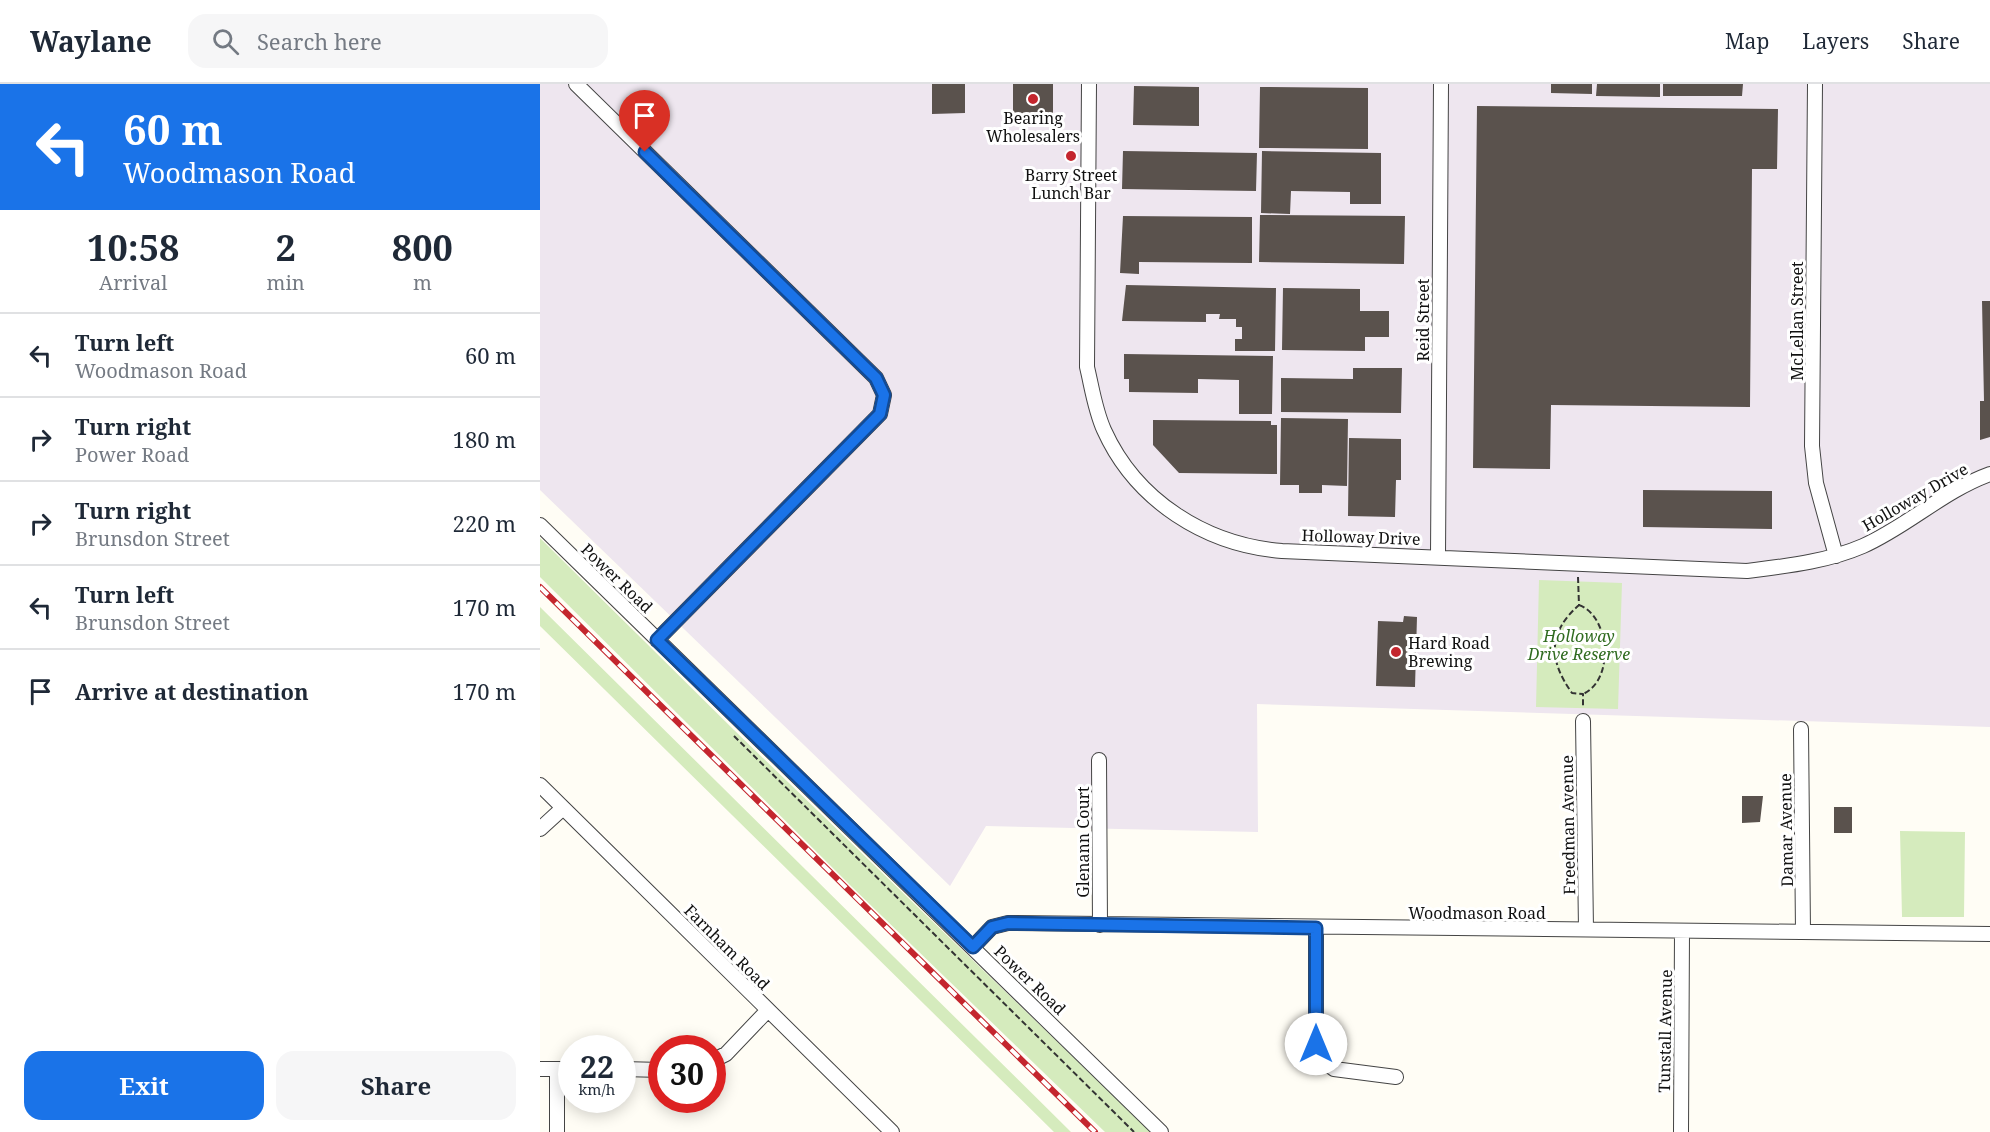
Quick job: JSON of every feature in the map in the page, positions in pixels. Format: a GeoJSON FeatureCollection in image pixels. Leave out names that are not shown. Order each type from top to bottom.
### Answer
{"type":"FeatureCollection","features":[{"type":"Feature","properties":{"kind":"street"},"geometry":{"type":"LineString","coordinates":[[576,84],[876,378],[884,395],[880,414],[657,640]]}},
{"type":"Feature","properties":{"kind":"street","name":"Holloway Drive"},"geometry":{"type":"LineString","coordinates":[[1089,84],[1088,367],[1103,428],[1135,480],[1169,511],[1191,524],[1237,544],[1282,551],[1747,571],[1836,556],[1882,536],[1955,489],[1990,474]]}},
{"type":"Feature","properties":{"kind":"street","name":"Reid Street"},"geometry":{"type":"LineString","coordinates":[[1437,556],[1441,84]]}},
{"type":"Feature","properties":{"kind":"street","name":"McLellan Street"},"geometry":{"type":"LineString","coordinates":[[1815,84],[1812,446],[1816,483],[1836,556]]}},
{"type":"Feature","properties":{"kind":"street","name":"Power Road"},"geometry":{"type":"LineString","coordinates":[[540,525],[1161,1132]]}},
{"type":"Feature","properties":{"kind":"street","name":"Freedman Avenue"},"geometry":{"type":"LineString","coordinates":[[1583,721],[1586,929]]}},
{"type":"Feature","properties":{"kind":"street","name":"Damar Avenue"},"geometry":{"type":"LineString","coordinates":[[1801,729],[1803,932]]}},
{"type":"Feature","properties":{"kind":"street","name":"Glenann Court"},"geometry":{"type":"LineString","coordinates":[[1099,760],[1100,925]]}},
{"type":"Feature","properties":{"kind":"street","name":"Farnham Road"},"geometry":{"type":"LineString","coordinates":[[540,785],[892,1132]]}},
{"type":"Feature","properties":{"kind":"street"},"geometry":{"type":"LineString","coordinates":[[540,829],[563,808]]}},
{"type":"Feature","properties":{"kind":"street","name":"Woodmason Road"},"geometry":{"type":"LineString","coordinates":[[973,947],[992,927],[1008,923],[1990,934]]}},
{"type":"Feature","properties":{"kind":"street"},"geometry":{"type":"LineString","coordinates":[[1316,928],[1316,1044],[1322,1060],[1334,1069],[1396,1077]]}},
{"type":"Feature","properties":{"kind":"street","name":"Tunstall Avenue"},"geometry":{"type":"LineString","coordinates":[[1681,1132],[1682,931]]}},
{"type":"Feature","properties":{"kind":"street"},"geometry":{"type":"LineString","coordinates":[[726,1054],[768,1010]]}},
{"type":"Feature","properties":{"kind":"street"},"geometry":{"type":"LineString","coordinates":[[540,1069],[558,1069]]}},
{"type":"Feature","properties":{"kind":"street"},"geometry":{"type":"LineString","coordinates":[[557,1132],[559,1113]]}},
{"type":"Feature","properties":{"kind":"path"},"geometry":{"type":"LineString","coordinates":[[1578,565],[1579,605]]}},
{"type":"Feature","properties":{"kind":"path"},"geometry":{"type":"LineString","coordinates":[[1579,605],[1588,609],[1595,617],[1605,658],[1600,679],[1592,690],[1583,694],[1572,693],[1557,669],[1553,652],[1566,616],[1579,605]]}},
{"type":"Feature","properties":{"kind":"path"},"geometry":{"type":"LineString","coordinates":[[1583,694],[1583,721]]}},
{"type":"Feature","properties":{"kind":"path"},"geometry":{"type":"LineString","coordinates":[[731,732],[1134,1132]]}},
{"type":"Feature","properties":{"kind":"shaded area"},"geometry":{"type":"Polygon","coordinates":[[[540,84],[1990,84],[1990,727],[1257,704],[1258,832],[986,826],[950,886],[540,490],[540,84]]]}},
{"type":"Feature","properties":{"kind":"green space"},"geometry":{"type":"Polygon","coordinates":[[[540,538],[734,730],[1151,1132],[1105,1132],[852,887],[540,577],[540,538]]]}},
{"type":"Feature","properties":{"kind":"green space","name":"Holloway Drive Reserve"},"geometry":{"type":"Polygon","coordinates":[[[1539,580],[1622,583],[1618,709],[1536,707],[1539,580]]]}},
{"type":"Feature","properties":{"kind":"green space"},"geometry":{"type":"Polygon","coordinates":[[[540,607],[1071,1132],[1054,1132],[540,626],[540,607]]]}},
{"type":"Feature","properties":{"kind":"green space"},"geometry":{"type":"Polygon","coordinates":[[[1900,831],[1965,832],[1964,917],[1902,917],[1900,831]]]}},
{"type":"Feature","properties":{"kind":"building","name":"Bearing Wholesalers"},"geometry":{"type":"Polygon","coordinates":[[[932,84],[965,84],[965,113],[932,114],[932,84]]]}},
{"type":"Feature","properties":{"kind":"building","name":"Bearing Wholesalers"},"geometry":{"type":"Polygon","coordinates":[[[1013,84],[1053,84],[1053,113],[1013,115],[1013,84]]]}},
{"type":"Feature","properties":{"kind":"building"},"geometry":{"type":"Polygon","coordinates":[[[1551,84],[1592,84],[1592,94],[1551,93],[1551,84]]]}},
{"type":"Feature","properties":{"kind":"building"},"geometry":{"type":"Polygon","coordinates":[[[1597,84],[1660,84],[1660,97],[1596,96],[1597,84]]]}},
{"type":"Feature","properties":{"kind":"building"},"geometry":{"type":"Polygon","coordinates":[[[1663,84],[1743,84],[1742,96],[1663,96],[1663,84]]]}},
{"type":"Feature","properties":{"kind":"building"},"geometry":{"type":"Polygon","coordinates":[[[1134,86],[1199,87],[1199,126],[1133,125],[1134,86]]]}},
{"type":"Feature","properties":{"kind":"building"},"geometry":{"type":"Polygon","coordinates":[[[1260,87],[1368,88],[1368,149],[1259,148],[1260,87]]]}},
{"type":"Feature","properties":{"kind":"building"},"geometry":{"type":"Polygon","coordinates":[[[1477,106],[1778,109],[1777,169],[1752,169],[1750,407],[1551,405],[1550,469],[1473,468],[1477,106]]]}},
{"type":"Feature","properties":{"kind":"building"},"geometry":{"type":"Polygon","coordinates":[[[1123,151],[1257,153],[1256,191],[1122,189],[1123,151]]]}},
{"type":"Feature","properties":{"kind":"building"},"geometry":{"type":"Polygon","coordinates":[[[1262,151],[1381,153],[1381,204],[1350,204],[1350,192],[1291,191],[1290,214],[1261,213],[1262,151]]]}},
{"type":"Feature","properties":{"kind":"building"},"geometry":{"type":"Polygon","coordinates":[[[1260,215],[1405,216],[1404,264],[1259,262],[1260,215]]]}},
{"type":"Feature","properties":{"kind":"building"},"geometry":{"type":"Polygon","coordinates":[[[1123,216],[1252,217],[1252,263],[1139,262],[1139,274],[1120,273],[1123,216]]]}},
{"type":"Feature","properties":{"kind":"building"},"geometry":{"type":"Polygon","coordinates":[[[1126,285],[1276,288],[1275,351],[1235,351],[1235,339],[1242,339],[1242,327],[1236,327],[1236,319],[1219,319],[1220,314],[1206,314],[1206,322],[1122,321],[1126,285]]]}},
{"type":"Feature","properties":{"kind":"building"},"geometry":{"type":"Polygon","coordinates":[[[1283,288],[1360,289],[1360,311],[1389,311],[1389,337],[1365,337],[1365,351],[1282,350],[1283,288]]]}},
{"type":"Feature","properties":{"kind":"building"},"geometry":{"type":"Polygon","coordinates":[[[1982,301],[1990,301],[1990,437],[1980,440],[1980,401],[1984,401],[1982,301]]]}},
{"type":"Feature","properties":{"kind":"building"},"geometry":{"type":"Polygon","coordinates":[[[1124,354],[1273,356],[1272,414],[1239,414],[1239,380],[1198,379],[1198,393],[1129,392],[1129,379],[1124,379],[1124,354]]]}},
{"type":"Feature","properties":{"kind":"building"},"geometry":{"type":"Polygon","coordinates":[[[1353,368],[1402,368],[1401,413],[1281,412],[1281,378],[1353,379],[1353,368]]]}},
{"type":"Feature","properties":{"kind":"building"},"geometry":{"type":"Polygon","coordinates":[[[1281,418],[1348,419],[1347,486],[1322,485],[1322,493],[1299,493],[1299,485],[1280,485],[1281,418]]]}},
{"type":"Feature","properties":{"kind":"building"},"geometry":{"type":"Polygon","coordinates":[[[1153,420],[1271,421],[1271,425],[1277,425],[1277,474],[1179,473],[1153,445],[1153,420]]]}},
{"type":"Feature","properties":{"kind":"building"},"geometry":{"type":"Polygon","coordinates":[[[1349,438],[1401,439],[1401,480],[1396,480],[1395,517],[1348,516],[1349,438]]]}},
{"type":"Feature","properties":{"kind":"building"},"geometry":{"type":"Polygon","coordinates":[[[1643,490],[1772,491],[1772,529],[1643,527],[1643,490]]]}},
{"type":"Feature","properties":{"kind":"building"},"geometry":{"type":"Polygon","coordinates":[[[1404,616],[1417,617],[1415,687],[1376,686],[1378,621],[1403,622],[1404,616]]]}},
{"type":"Feature","properties":{"kind":"building"},"geometry":{"type":"Polygon","coordinates":[[[1742,796],[1763,796],[1760,822],[1742,823],[1742,796]]]}},
{"type":"Feature","properties":{"kind":"building"},"geometry":{"type":"Polygon","coordinates":[[[1834,807],[1852,807],[1852,833],[1834,833],[1834,807]]]}},
{"type":"Feature","properties":{"kind":"railway"},"geometry":{"type":"LineString","coordinates":[[540,587],[1095,1132]]}},
{"type":"Feature","properties":{"kind":"place","name":"Bearing Wholesalers"},"geometry":{"type":"Point","coordinates":[1033,99]}},
{"type":"Feature","properties":{"kind":"place","name":"Barry Street Lunch Bar"},"geometry":{"type":"Point","coordinates":[1071,156]}},
{"type":"Feature","properties":{"kind":"place","name":"Hard Road Brewing"},"geometry":{"type":"Point","coordinates":[1396,652]}},
{"type":"Feature","properties":{"kind":"route"},"geometry":{"type":"LineString","coordinates":[[645,152],[876,378],[884,395],[884,405],[880,414],[657,640],[973,947],[992,927],[1008,923],[1316,928],[1316,1044]]}}]}
